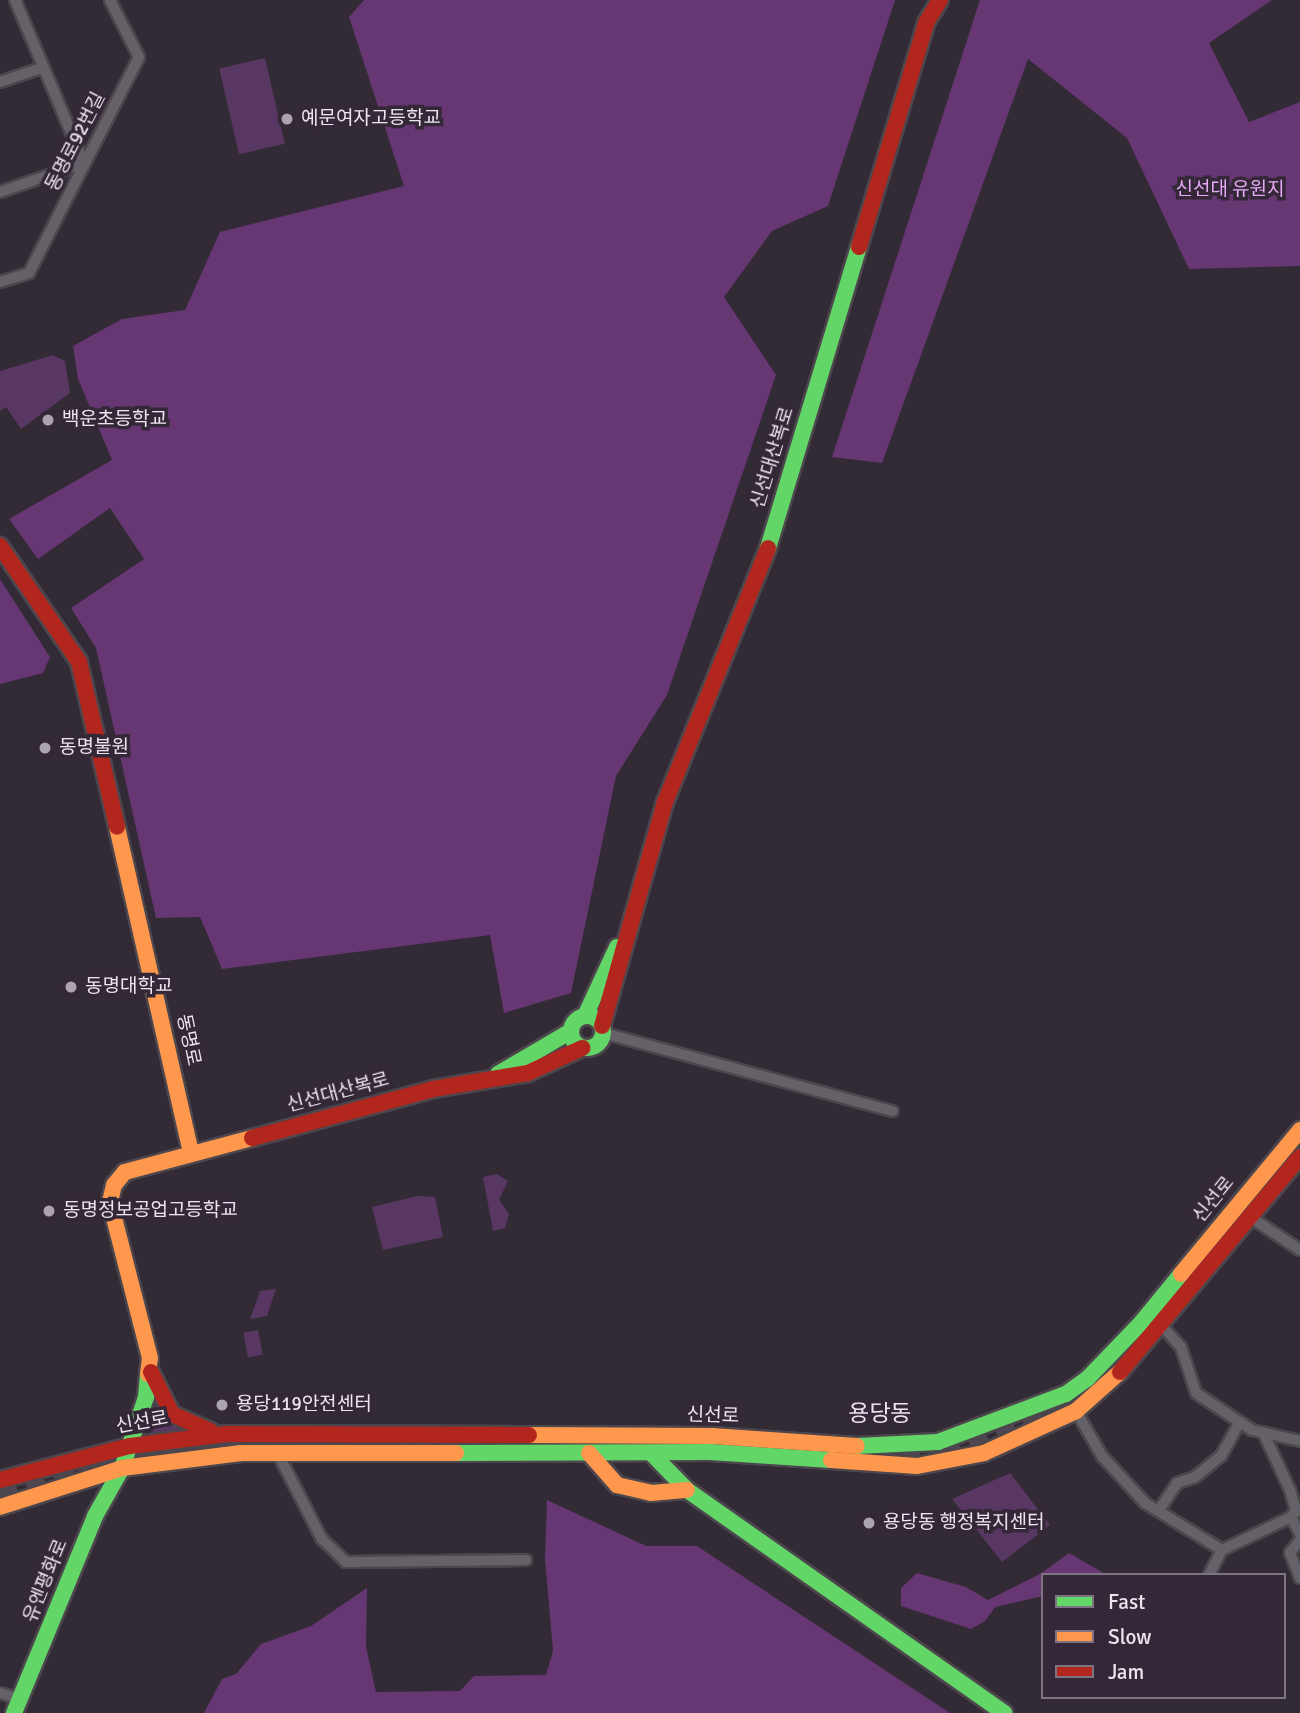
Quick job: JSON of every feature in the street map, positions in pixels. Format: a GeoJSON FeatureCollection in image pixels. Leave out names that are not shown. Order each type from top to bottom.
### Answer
{"type":"FeatureCollection","features":[{"type":"Feature","properties":{"kind":"main road","name":"신선대산복로"},"geometry":{"type":"LineString","coordinates":[[191,1153],[496,1075],[528,1073],[582,1048],[596,1046],[603,1030],[665,802],[764,560],[926,23],[940,0]]}},
{"type":"Feature","properties":{"kind":"main road","name":"동명로"},"geometry":{"type":"LineString","coordinates":[[0,546],[79,662],[191,1153]]}},
{"type":"Feature","properties":{"kind":"main road","name":"신선대산복로"},"geometry":{"type":"LineString","coordinates":[[496,1075],[571,1031],[585,1016],[631,923]]}},
{"type":"Feature","properties":{"kind":"main road"},"geometry":{"type":"LineString","coordinates":[[585,1016],[603,1030]]}},
{"type":"Feature","properties":{"kind":"main road"},"geometry":{"type":"LineString","coordinates":[[571,1031],[582,1048]]}},
{"type":"Feature","properties":{"kind":"main road","name":"신선로"},"geometry":{"type":"LineString","coordinates":[[0,1480],[130,1446],[226,1434],[699,1436],[908,1447],[978,1431],[1066,1394],[1089,1377],[1140,1325],[1300,1130]]}},
{"type":"Feature","properties":{"kind":"main road"},"geometry":{"type":"LineString","coordinates":[[191,1153],[125,1172],[114,1185],[110,1202],[150,1370],[172,1413],[200,1429],[226,1434]]}},
{"type":"Feature","properties":{"kind":"main road","name":"신선로"},"geometry":{"type":"LineString","coordinates":[[0,1507],[122,1468],[172,1458],[277,1452],[653,1455],[710,1452],[918,1466],[985,1453],[1076,1411],[1101,1391],[1162,1326],[1300,1157]]}},
{"type":"Feature","properties":{"kind":"main road"},"geometry":{"type":"LineString","coordinates":[[122,1468],[150,1370]]}},
{"type":"Feature","properties":{"kind":"main road"},"geometry":{"type":"LineString","coordinates":[[1089,1377],[1101,1391]]}},
{"type":"Feature","properties":{"kind":"main road"},"geometry":{"type":"LineString","coordinates":[[589,1453],[617,1485],[651,1493],[687,1490]]}},
{"type":"Feature","properties":{"kind":"main road"},"geometry":{"type":"LineString","coordinates":[[653,1455],[687,1490],[1004,1713]]}},
{"type":"Feature","properties":{"kind":"main road","name":"유엔평화로"},"geometry":{"type":"LineString","coordinates":[[17,1706],[95,1516],[122,1468]]}},
{"type":"Feature","properties":{"kind":"street"},"geometry":{"type":"LineString","coordinates":[[0,192],[84,163],[15,0]]}},
{"type":"Feature","properties":{"kind":"street","name":"동명로92번길"},"geometry":{"type":"LineString","coordinates":[[0,282],[29,273],[139,57],[110,0]]}},
{"type":"Feature","properties":{"kind":"street"},"geometry":{"type":"LineString","coordinates":[[0,82],[44,67]]}},
{"type":"Feature","properties":{"kind":"street"},"geometry":{"type":"LineString","coordinates":[[603,1030],[893,1111]]}},
{"type":"Feature","properties":{"kind":"street"},"geometry":{"type":"LineString","coordinates":[[1250,1217],[1300,1250]]}},
{"type":"Feature","properties":{"kind":"street"},"geometry":{"type":"LineString","coordinates":[[1162,1326],[1181,1347],[1196,1393],[1240,1422],[1262,1432],[1300,1441]]}},
{"type":"Feature","properties":{"kind":"street"},"geometry":{"type":"LineString","coordinates":[[1076,1411],[1109,1465],[1145,1503],[1222,1549]]}},
{"type":"Feature","properties":{"kind":"street"},"geometry":{"type":"LineString","coordinates":[[1159,1510],[1177,1483],[1209,1468],[1240,1422]]}},
{"type":"Feature","properties":{"kind":"street"},"geometry":{"type":"LineString","coordinates":[[1210,1573],[1222,1549],[1291,1517],[1296,1511],[1290,1490],[1262,1432]]}},
{"type":"Feature","properties":{"kind":"street"},"geometry":{"type":"LineString","coordinates":[[277,1452],[322,1539],[346,1562],[526,1560]]}},
{"type":"Feature","properties":{"kind":"street"},"geometry":{"type":"LineString","coordinates":[[1291,1517],[1300,1534]]}},
{"type":"Feature","properties":{"kind":"street"},"geometry":{"type":"LineString","coordinates":[[1300,1540],[1290,1553],[1300,1578]]}},
{"type":"Feature","properties":{"kind":"street"},"geometry":{"type":"LineString","coordinates":[[0,1693],[17,1706]]}},
{"type":"Feature","properties":{"kind":"shaded area"},"geometry":{"type":"Polygon","coordinates":[[[265,58],[285,144],[239,154],[219,69],[265,58]]]}},
{"type":"Feature","properties":{"kind":"shaded area"},"geometry":{"type":"Polygon","coordinates":[[[53,355],[65,361],[70,393],[21,429],[6,407],[0,411],[0,371],[53,355]]]}},
{"type":"Feature","properties":{"kind":"shaded area"},"geometry":{"type":"Polygon","coordinates":[[[497,1174],[508,1181],[499,1200],[509,1214],[505,1228],[493,1231],[483,1177],[497,1174]]]}},
{"type":"Feature","properties":{"kind":"shaded area"},"geometry":{"type":"Polygon","coordinates":[[[417,1196],[435,1197],[443,1237],[383,1250],[372,1207],[417,1196]]]}},
{"type":"Feature","properties":{"kind":"shaded area"},"geometry":{"type":"Polygon","coordinates":[[[276,1289],[267,1316],[250,1319],[260,1291],[276,1289]]]}},
{"type":"Feature","properties":{"kind":"shaded area"},"geometry":{"type":"Polygon","coordinates":[[[258,1330],[263,1355],[248,1357],[243,1333],[258,1330]]]}},
{"type":"Feature","properties":{"kind":"shaded area"},"geometry":{"type":"Polygon","coordinates":[[[155,1403],[180,1431],[151,1433],[155,1403]]]}},
{"type":"Feature","properties":{"kind":"shaded area"},"geometry":{"type":"Polygon","coordinates":[[[1010,1473],[1050,1525],[1002,1562],[952,1499],[1010,1473]]]}},
{"type":"Feature","properties":{"kind":"green space"},"geometry":{"type":"Polygon","coordinates":[[[364,0],[895,0],[828,206],[772,231],[724,297],[776,375],[667,695],[616,776],[571,993],[504,1013],[490,935],[222,969],[200,917],[156,918],[96,648],[71,608],[144,559],[110,508],[38,559],[9,519],[112,460],[78,379],[73,346],[122,319],[185,310],[220,232],[404,186],[349,17],[364,0]]]}},
{"type":"Feature","properties":{"kind":"green space","name":"신선대 유원지"},"geometry":{"type":"Polygon","coordinates":[[[980,0],[1272,0],[1209,43],[1249,122],[1300,102],[1300,266],[1189,269],[1127,138],[1028,59],[882,463],[832,457],[980,0]]]}},
{"type":"Feature","properties":{"kind":"green space"},"geometry":{"type":"Polygon","coordinates":[[[0,579],[50,657],[43,673],[0,684],[0,579]]]}},
{"type":"Feature","properties":{"kind":"green space"},"geometry":{"type":"Polygon","coordinates":[[[547,1500],[646,1546],[697,1546],[950,1713],[204,1713],[222,1679],[236,1674],[261,1644],[311,1626],[367,1588],[366,1647],[376,1692],[460,1691],[474,1676],[546,1675],[553,1651],[545,1559],[547,1500]]]}},
{"type":"Feature","properties":{"kind":"green space"},"geometry":{"type":"Polygon","coordinates":[[[1069,1553],[1104,1573],[1041,1573],[1069,1553]]]}},
{"type":"Feature","properties":{"kind":"green space"},"geometry":{"type":"Polygon","coordinates":[[[917,1573],[966,1587],[988,1600],[1040,1574],[1041,1596],[995,1607],[985,1621],[971,1629],[901,1606],[901,1588],[917,1573]]]}},
{"type":"Feature","properties":{"kind":"tunnel"},"geometry":{"type":"LineString","coordinates":[[872,1452],[941,1450],[1061,1405],[1083,1387]]}},
{"type":"Feature","properties":{"kind":"tunnel"},"geometry":{"type":"LineString","coordinates":[[582,1443],[656,1445]]}},
{"type":"Feature","properties":{"kind":"tunnel"},"geometry":{"type":"LineString","coordinates":[[139,1460],[210,1450]]}},
{"type":"Feature","properties":{"kind":"tunnel"},"geometry":{"type":"LineString","coordinates":[[0,1498],[96,1470]]}},
{"type":"Feature","properties":{"kind":"traffic: fast"},"geometry":{"type":"LineString","coordinates":[[768,548],[859,247]]}},
{"type":"Feature","properties":{"kind":"traffic: fast"},"geometry":{"type":"LineString","coordinates":[[585,1016],[617,947]]}},
{"type":"Feature","properties":{"kind":"traffic: fast"},"geometry":{"type":"LineString","coordinates":[[587,1016],[598,1021],[603,1032],[598,1043],[587,1048],[576,1043],[571,1032],[576,1021],[587,1016]]}},
{"type":"Feature","properties":{"kind":"traffic: fast"},"geometry":{"type":"LineString","coordinates":[[498,1074],[571,1031]]}},
{"type":"Feature","properties":{"kind":"traffic: fast"},"geometry":{"type":"LineString","coordinates":[[857,1446],[938,1442],[1066,1394],[1087,1379],[1140,1324],[1181,1274]]}},
{"type":"Feature","properties":{"kind":"traffic: fast"},"geometry":{"type":"LineString","coordinates":[[14,1713],[95,1516],[122,1468],[146,1397],[148,1374]]}},
{"type":"Feature","properties":{"kind":"traffic: fast"},"geometry":{"type":"LineString","coordinates":[[456,1453],[710,1452],[831,1460]]}},
{"type":"Feature","properties":{"kind":"traffic: fast"},"geometry":{"type":"LineString","coordinates":[[653,1455],[687,1490],[1004,1713]]}},
{"type":"Feature","properties":{"kind":"traffic: slow"},"geometry":{"type":"LineString","coordinates":[[117,827],[191,1153]]}},
{"type":"Feature","properties":{"kind":"traffic: slow"},"geometry":{"type":"LineString","coordinates":[[1181,1274],[1300,1130]]}},
{"type":"Feature","properties":{"kind":"traffic: slow"},"geometry":{"type":"LineString","coordinates":[[148,1374],[150,1358],[110,1202],[114,1185],[125,1172],[252,1138]]}},
{"type":"Feature","properties":{"kind":"traffic: slow"},"geometry":{"type":"LineString","coordinates":[[831,1460],[917,1466],[984,1453],[1076,1411],[1120,1372]]}},
{"type":"Feature","properties":{"kind":"traffic: slow"},"geometry":{"type":"LineString","coordinates":[[529,1435],[712,1436],[857,1446]]}},
{"type":"Feature","properties":{"kind":"traffic: slow"},"geometry":{"type":"LineString","coordinates":[[0,1507],[122,1468],[241,1453],[456,1453]]}},
{"type":"Feature","properties":{"kind":"traffic: slow"},"geometry":{"type":"LineString","coordinates":[[589,1453],[617,1485],[651,1493],[687,1490]]}},
{"type":"Feature","properties":{"kind":"traffic: jam"},"geometry":{"type":"LineString","coordinates":[[859,247],[926,23],[940,0]]}},
{"type":"Feature","properties":{"kind":"traffic: jam"},"geometry":{"type":"LineString","coordinates":[[0,546],[79,662],[117,827]]}},
{"type":"Feature","properties":{"kind":"traffic: jam"},"geometry":{"type":"LineString","coordinates":[[602,1026],[665,802],[768,548]]}},
{"type":"Feature","properties":{"kind":"traffic: jam"},"geometry":{"type":"LineString","coordinates":[[252,1138],[433,1089],[528,1073],[582,1048]]}},
{"type":"Feature","properties":{"kind":"traffic: jam"},"geometry":{"type":"LineString","coordinates":[[1120,1372],[1300,1157]]}},
{"type":"Feature","properties":{"kind":"traffic: jam"},"geometry":{"type":"LineString","coordinates":[[151,1372],[172,1414],[210,1431]]}},
{"type":"Feature","properties":{"kind":"traffic: jam"},"geometry":{"type":"LineString","coordinates":[[0,1480],[130,1446],[226,1434],[529,1435]]}},
{"type":"Feature","properties":{"kind":"place","name":"예문여자고등학교"},"geometry":{"type":"Point","coordinates":[287,119]}},
{"type":"Feature","properties":{"kind":"place","name":"백운초등학교"},"geometry":{"type":"Point","coordinates":[48,420]}},
{"type":"Feature","properties":{"kind":"place","name":"동명불원"},"geometry":{"type":"Point","coordinates":[45,748]}},
{"type":"Feature","properties":{"kind":"place","name":"동명대학교"},"geometry":{"type":"Point","coordinates":[71,987]}},
{"type":"Feature","properties":{"kind":"place","name":"동명정보공업고등학교"},"geometry":{"type":"Point","coordinates":[49,1211]}},
{"type":"Feature","properties":{"kind":"place","name":"용당119안전센터"},"geometry":{"type":"Point","coordinates":[222,1405]}},
{"type":"Feature","properties":{"kind":"place","name":"용당동 행정복지센터"},"geometry":{"type":"Point","coordinates":[869,1523]}},
{"type":"Feature","properties":{"kind":"district","name":"용당동"},"geometry":{"type":"Point","coordinates":[880,1414]}}]}
